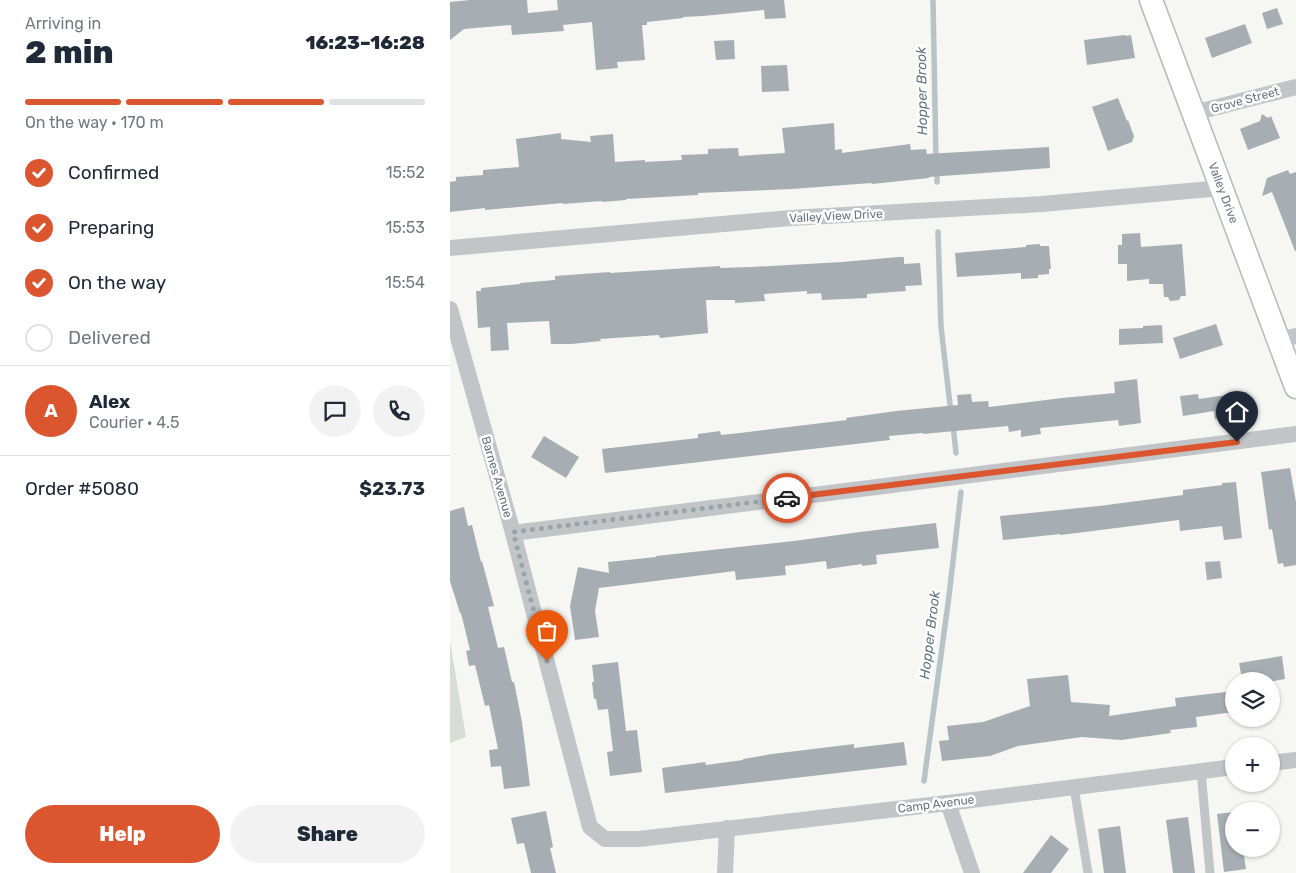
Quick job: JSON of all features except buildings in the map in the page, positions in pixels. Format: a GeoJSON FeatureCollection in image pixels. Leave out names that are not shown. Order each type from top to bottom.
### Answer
{"type":"FeatureCollection","features":[{"type":"Feature","properties":{"kind":"main road","name":"Valley Drive"},"geometry":{"type":"LineString","coordinates":[[1151,0],[1222,188],[1287,338],[1296,387]]}},
{"type":"Feature","properties":{"kind":"street","name":"Grove Street"},"geometry":{"type":"LineString","coordinates":[[1194,113],[1296,87]]}},
{"type":"Feature","properties":{"kind":"street","name":"Valley View Drive"},"geometry":{"type":"LineString","coordinates":[[450,248],[790,218],[1042,204],[1222,188]]}},
{"type":"Feature","properties":{"kind":"street","name":"Barnes Avenue"},"geometry":{"type":"LineString","coordinates":[[450,309],[513,532],[590,827],[605,839],[639,839]]}},
{"type":"Feature","properties":{"kind":"street"},"geometry":{"type":"LineString","coordinates":[[513,532],[1296,434]]}},
{"type":"Feature","properties":{"kind":"street"},"geometry":{"type":"LineString","coordinates":[[1280,762],[1296,760]]}},
{"type":"Feature","properties":{"kind":"street","name":"Camp Avenue"},"geometry":{"type":"LineString","coordinates":[[639,839],[1225,768]]}},
{"type":"Feature","properties":{"kind":"street"},"geometry":{"type":"LineString","coordinates":[[948,802],[972,873]]}},
{"type":"Feature","properties":{"kind":"street"},"geometry":{"type":"LineString","coordinates":[[725,873],[726,828]]}},
{"type":"Feature","properties":{"kind":"lane"},"geometry":{"type":"LineString","coordinates":[[1201,771],[1210,873]]}},
{"type":"Feature","properties":{"kind":"lane"},"geometry":{"type":"LineString","coordinates":[[1074,787],[1088,873]]}},
{"type":"Feature","properties":{"kind":"shaded area"},"geometry":{"type":"Polygon","coordinates":[[[450,641],[466,737],[450,743],[450,641]]]}},
{"type":"Feature","properties":{"kind":"waterway","name":"Hopper Brook"},"geometry":{"type":"LineString","coordinates":[[933,0],[936,160]]}},
{"type":"Feature","properties":{"kind":"waterway","name":"Hopper Brook"},"geometry":{"type":"LineString","coordinates":[[937,169],[937,182]]}},
{"type":"Feature","properties":{"kind":"waterway","name":"Hopper Brook"},"geometry":{"type":"LineString","coordinates":[[938,232],[941,327],[951,413]]}},
{"type":"Feature","properties":{"kind":"waterway","name":"Hopper Brook"},"geometry":{"type":"LineString","coordinates":[[953,425],[956,453]]}},
{"type":"Feature","properties":{"kind":"waterway","name":"Hopper Brook"},"geometry":{"type":"LineString","coordinates":[[924,781],[961,492]]}},
{"type":"Feature","properties":{"kind":"way so far"},"geometry":{"type":"LineString","coordinates":[[547,661],[513,532],[787,498]]}},
{"type":"Feature","properties":{"kind":"route"},"geometry":{"type":"LineString","coordinates":[[787,498],[1237,442]]}}]}
